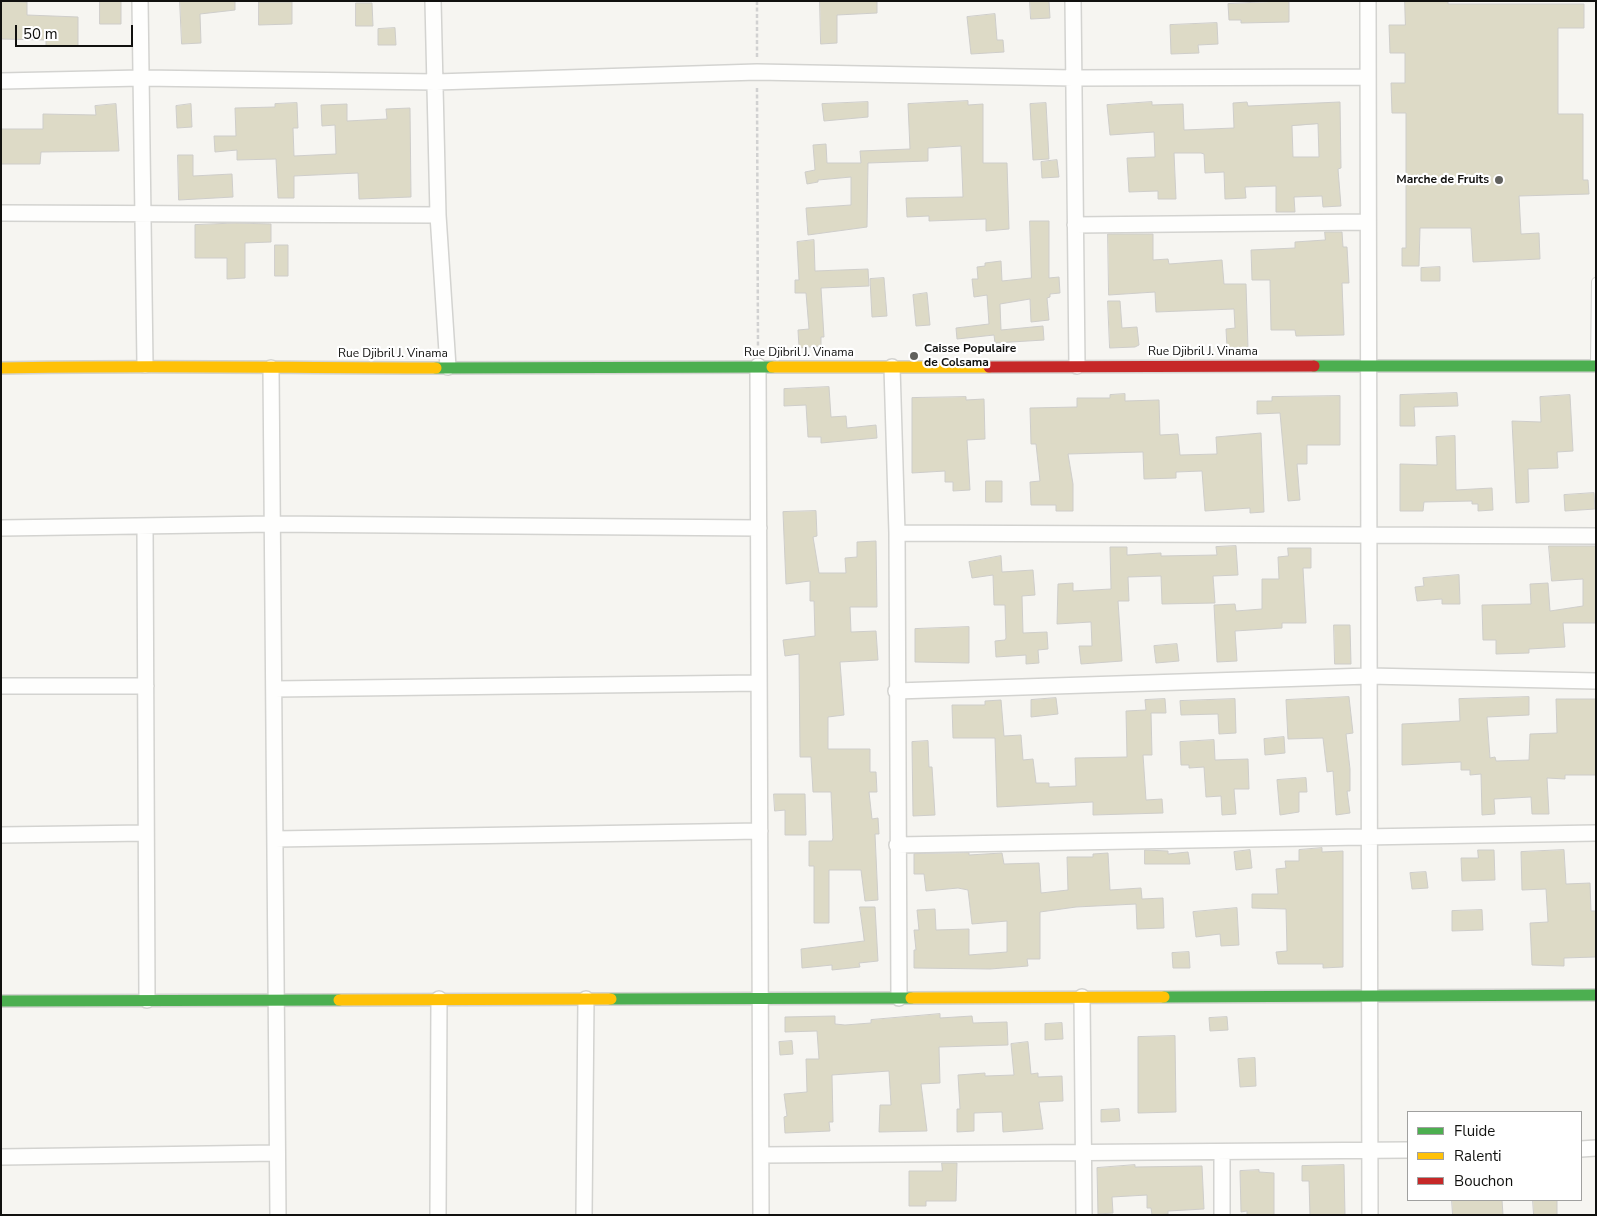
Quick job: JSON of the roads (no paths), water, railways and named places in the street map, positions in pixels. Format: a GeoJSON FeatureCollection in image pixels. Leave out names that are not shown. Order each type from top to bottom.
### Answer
{"type":"FeatureCollection","features":[{"type":"Feature","properties":{"kind":"street"},"geometry":{"type":"LineString","coordinates":[[140,1],[145,365]]}},
{"type":"Feature","properties":{"kind":"street"},"geometry":{"type":"LineString","coordinates":[[433,1],[438,215],[448,367]]}},
{"type":"Feature","properties":{"kind":"street"},"geometry":{"type":"LineString","coordinates":[[1073,1],[1077,366]]}},
{"type":"Feature","properties":{"kind":"street"},"geometry":{"type":"LineString","coordinates":[[1368,1],[1370,1215]]}},
{"type":"Feature","properties":{"kind":"street"},"geometry":{"type":"LineString","coordinates":[[1,81],[142,78],[436,82],[757,72],[1073,78],[1368,77]]}},
{"type":"Feature","properties":{"kind":"street"},"geometry":{"type":"LineString","coordinates":[[1,213],[143,212],[438,215]]}},
{"type":"Feature","properties":{"kind":"street"},"geometry":{"type":"LineString","coordinates":[[1075,225],[1368,222]]}},
{"type":"Feature","properties":{"kind":"street","name":"Rue Djibril J. Vinama"},"geometry":{"type":"LineString","coordinates":[[1,368],[145,365],[271,368],[1368,364],[1595,366]]}},
{"type":"Feature","properties":{"kind":"street"},"geometry":{"type":"LineString","coordinates":[[758,366],[761,1215]]}},
{"type":"Feature","properties":{"kind":"street"},"geometry":{"type":"LineString","coordinates":[[892,367],[897,533],[896,691],[899,998]]}},
{"type":"Feature","properties":{"kind":"street"},"geometry":{"type":"LineString","coordinates":[[271,368],[278,1215]]}},
{"type":"Feature","properties":{"kind":"street"},"geometry":{"type":"LineString","coordinates":[[1,528],[272,524],[759,528]]}},
{"type":"Feature","properties":{"kind":"street"},"geometry":{"type":"LineString","coordinates":[[145,526],[147,1000]]}},
{"type":"Feature","properties":{"kind":"street"},"geometry":{"type":"LineString","coordinates":[[897,533],[1596,536]]}},
{"type":"Feature","properties":{"kind":"street"},"geometry":{"type":"LineString","coordinates":[[896,691],[1369,676],[1596,681]]}},
{"type":"Feature","properties":{"kind":"street"},"geometry":{"type":"LineString","coordinates":[[274,689],[759,683]]}},
{"type":"Feature","properties":{"kind":"street"},"geometry":{"type":"LineString","coordinates":[[1,686],[146,686]]}},
{"type":"Feature","properties":{"kind":"street"},"geometry":{"type":"LineString","coordinates":[[275,839],[760,831]]}},
{"type":"Feature","properties":{"kind":"street"},"geometry":{"type":"LineString","coordinates":[[897,845],[1596,833]]}},
{"type":"Feature","properties":{"kind":"street"},"geometry":{"type":"LineString","coordinates":[[1,835],[146,834]]}},
{"type":"Feature","properties":{"kind":"street"},"geometry":{"type":"LineString","coordinates":[[1,1001],[1596,995]]}},
{"type":"Feature","properties":{"kind":"street"},"geometry":{"type":"LineString","coordinates":[[1082,997],[1084,1215]]}},
{"type":"Feature","properties":{"kind":"street"},"geometry":{"type":"LineString","coordinates":[[438,1215],[439,999]]}},
{"type":"Feature","properties":{"kind":"street"},"geometry":{"type":"LineString","coordinates":[[584,1215],[586,999]]}},
{"type":"Feature","properties":{"kind":"street"},"geometry":{"type":"LineString","coordinates":[[1582,1149],[1596,1148]]}},
{"type":"Feature","properties":{"kind":"street"},"geometry":{"type":"LineString","coordinates":[[761,1155],[1084,1152],[1222,1153],[1407,1150]]}},
{"type":"Feature","properties":{"kind":"street"},"geometry":{"type":"LineString","coordinates":[[1,1158],[277,1153]]}},
{"type":"Feature","properties":{"kind":"street"},"geometry":{"type":"LineString","coordinates":[[1222,1153],[1222,1215]]}},
{"type":"Feature","properties":{"kind":"lane"},"geometry":{"type":"LineString","coordinates":[[1595,366],[1596,282]]}},
{"type":"Feature","properties":{"kind":"place","name":"Marche de Fruits"},"geometry":{"type":"Point","coordinates":[1499,180]}},
{"type":"Feature","properties":{"kind":"place","name":"Caisse Populaire de Colsama"},"geometry":{"type":"Point","coordinates":[914,356]}}]}
